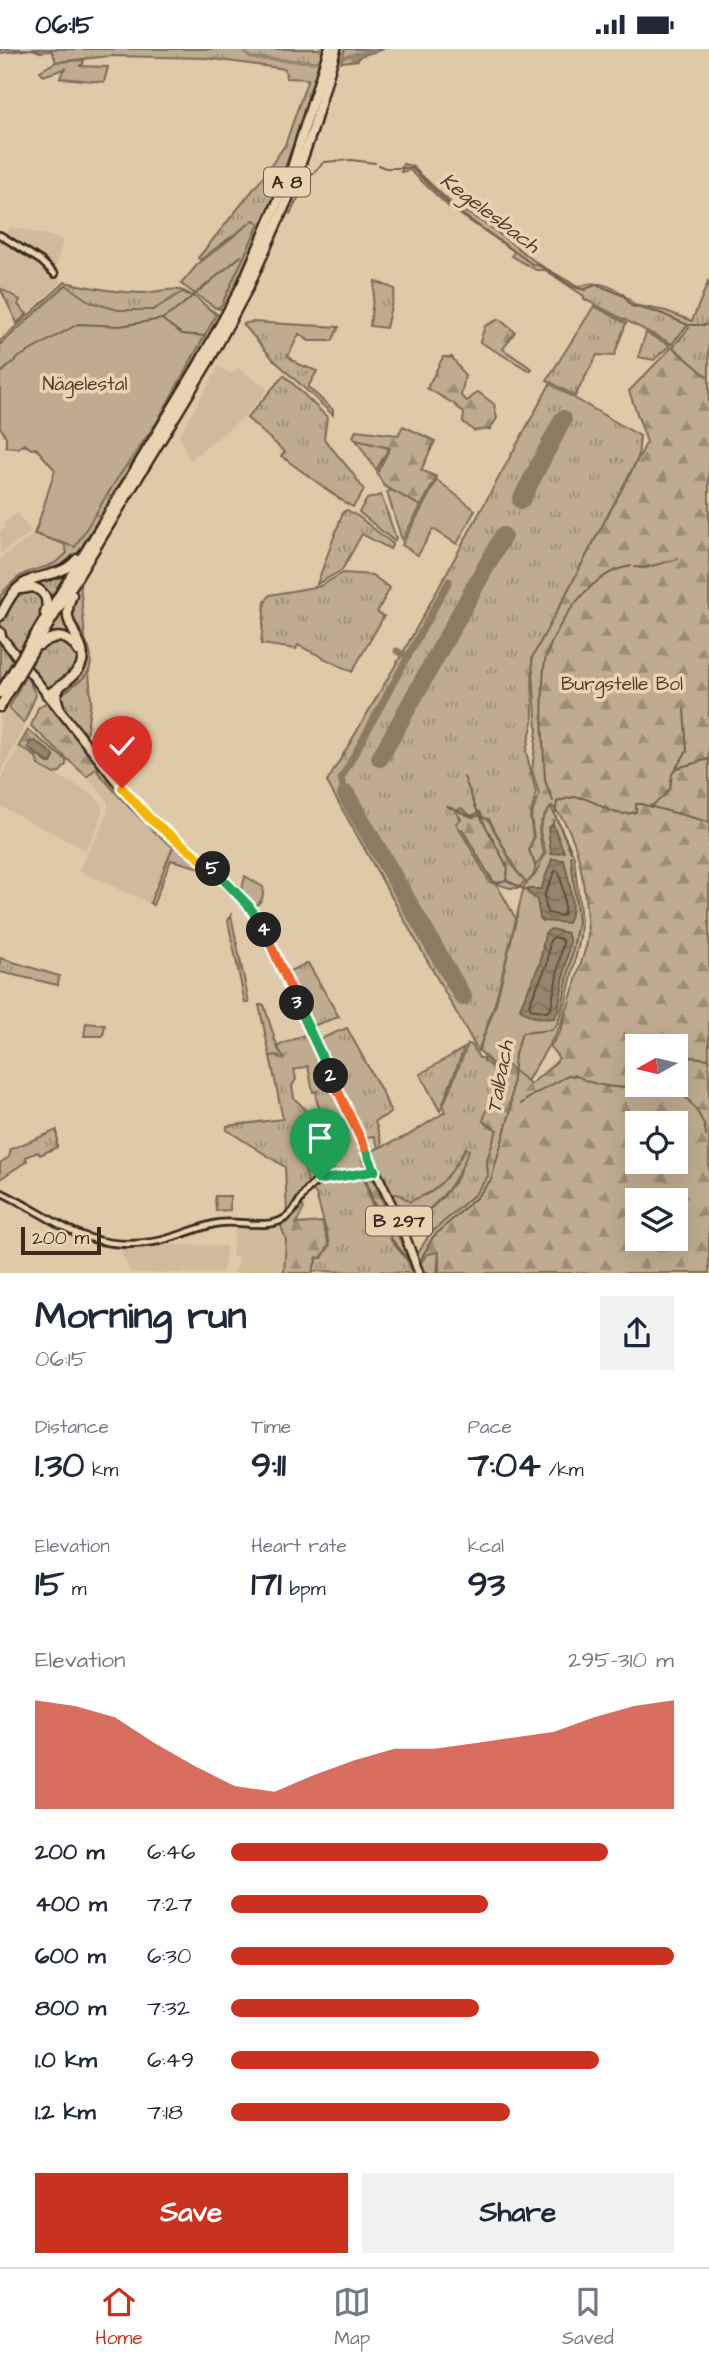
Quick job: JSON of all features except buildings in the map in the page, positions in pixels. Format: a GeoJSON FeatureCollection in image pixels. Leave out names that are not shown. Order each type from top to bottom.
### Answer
{"type":"FeatureCollection","features":[{"type":"Feature","properties":{"kind":"highway","name":"A 8"},"geometry":{"type":"LineString","coordinates":[[0,707],[16,673],[75,582],[232,310],[291,171],[329,49]]}},
{"type":"Feature","properties":{"kind":"highway","name":"A 8"},"geometry":{"type":"LineString","coordinates":[[232,310],[259,264],[290,194],[313,129],[336,49]]}},
{"type":"Feature","properties":{"kind":"highway","name":"A 8"},"geometry":{"type":"LineString","coordinates":[[29,652],[41,625],[225,324]]}},
{"type":"Feature","properties":{"kind":"highway"},"geometry":{"type":"LineString","coordinates":[[0,616],[13,595],[26,582],[66,570],[84,554]]}},
{"type":"Feature","properties":{"kind":"highway"},"geometry":{"type":"LineString","coordinates":[[47,695],[75,673],[83,657],[68,612],[75,582]]}},
{"type":"Feature","properties":{"kind":"highway"},"geometry":{"type":"LineString","coordinates":[[13,595],[21,589],[31,587],[44,594],[47,604],[41,625]]}},
{"type":"Feature","properties":{"kind":"highway"},"geometry":{"type":"LineString","coordinates":[[29,652],[50,638],[68,639],[79,653],[75,673]]}},
{"type":"Feature","properties":{"kind":"highway","name":"A 8"},"geometry":{"type":"LineString","coordinates":[[0,693],[16,673]]}},
{"type":"Feature","properties":{"kind":"highway"},"geometry":{"type":"LineString","coordinates":[[60,686],[56,696],[60,710]]}},
{"type":"Feature","properties":{"kind":"main road","name":"B 297"},"geometry":{"type":"LineString","coordinates":[[0,634],[140,809],[211,867],[252,910],[405,1234],[419,1273]]}},
{"type":"Feature","properties":{"kind":"street"},"geometry":{"type":"LineString","coordinates":[[0,235],[41,261],[55,274]]}},
{"type":"Feature","properties":{"kind":"street"},"geometry":{"type":"LineString","coordinates":[[0,1192],[75,1234],[113,1244],[141,1244],[217,1224],[280,1221],[292,1213],[316,1182],[375,1171]]}},
{"type":"Feature","properties":{"kind":"shaded area"},"geometry":{"type":"Polygon","coordinates":[[[10,227],[63,239],[55,275],[62,281],[27,314],[18,304],[20,300],[0,288],[0,236],[3,238],[10,227]]]}},
{"type":"Feature","properties":{"kind":"shaded area"},"geometry":{"type":"Polygon","coordinates":[[[218,367],[232,374],[238,368],[268,389],[244,417],[190,460],[179,436],[218,367]]]}},
{"type":"Feature","properties":{"kind":"shaded area"},"geometry":{"type":"Polygon","coordinates":[[[17,513],[32,532],[0,554],[0,531],[5,528],[3,524],[17,513]]]}},
{"type":"Feature","properties":{"kind":"shaded area"},"geometry":{"type":"Polygon","coordinates":[[[33,535],[64,545],[67,553],[55,564],[27,573],[11,583],[0,595],[0,558],[33,535]]]}},
{"type":"Feature","properties":{"kind":"shaded area"},"geometry":{"type":"Polygon","coordinates":[[[9,708],[25,727],[0,774],[0,718],[9,708]]]}},
{"type":"Feature","properties":{"kind":"shaded area"},"geometry":{"type":"Polygon","coordinates":[[[19,746],[36,757],[38,765],[94,795],[103,806],[99,824],[85,850],[0,806],[0,781],[19,746]]]}},
{"type":"Feature","properties":{"kind":"shaded area"},"geometry":{"type":"Polygon","coordinates":[[[97,771],[144,824],[173,847],[150,903],[78,871],[107,813],[108,804],[105,797],[88,779],[97,771]]]}},
{"type":"Feature","properties":{"kind":"shaded area"},"geometry":{"type":"Polygon","coordinates":[[[235,1227],[281,1227],[286,1240],[283,1273],[234,1273],[238,1264],[237,1258],[232,1256],[235,1227]]]}},
{"type":"Feature","properties":{"kind":"shaded area"},"geometry":{"type":"Polygon","coordinates":[[[227,1246],[223,1273],[130,1273],[119,1247],[227,1246]]]}},
{"type":"Feature","properties":{"kind":"green space"},"geometry":{"type":"Polygon","coordinates":[[[0,49],[32,49],[0,53],[0,49]]]}},
{"type":"Feature","properties":{"kind":"green space"},"geometry":{"type":"Polygon","coordinates":[[[32,49],[323,49],[279,182],[253,247],[223,310],[216,308],[221,306],[259,224],[254,220],[200,260],[198,258],[261,180],[285,145],[308,79],[286,78],[285,69],[206,58],[110,56],[56,62],[52,51],[40,52],[32,49]]]}},
{"type":"Feature","properties":{"kind":"green space"},"geometry":{"type":"Polygon","coordinates":[[[345,49],[384,49],[360,56],[358,60],[341,62],[345,49]]]}},
{"type":"Feature","properties":{"kind":"green space"},"geometry":{"type":"Polygon","coordinates":[[[84,60],[79,66],[108,67],[104,82],[60,78],[67,68],[43,76],[40,71],[56,62],[84,60]]]}},
{"type":"Feature","properties":{"kind":"green space"},"geometry":{"type":"Polygon","coordinates":[[[403,164],[412,166],[453,205],[489,226],[537,263],[579,287],[602,284],[617,290],[634,305],[666,311],[692,321],[709,280],[709,378],[673,347],[689,328],[686,327],[672,344],[584,299],[584,296],[545,270],[536,270],[512,256],[514,251],[449,207],[410,170],[401,172],[403,164]]]}},
{"type":"Feature","properties":{"kind":"green space"},"geometry":{"type":"Polygon","coordinates":[[[254,220],[259,224],[221,306],[216,308],[181,284],[197,265],[254,220]]]}},
{"type":"Feature","properties":{"kind":"green space"},"geometry":{"type":"Polygon","coordinates":[[[375,281],[395,289],[386,328],[370,326],[375,281]]]}},
{"type":"Feature","properties":{"kind":"green space","name":"Nägelestal"},"geometry":{"type":"Polygon","coordinates":[[[65,282],[146,293],[180,290],[191,294],[221,316],[18,652],[1,628],[0,596],[22,575],[51,565],[67,553],[64,544],[34,534],[58,470],[31,447],[7,445],[7,437],[0,426],[0,341],[65,282]]]}},
{"type":"Feature","properties":{"kind":"green space","name":"Nägelestal"},"geometry":{"type":"Polygon","coordinates":[[[66,285],[90,302],[118,310],[153,310],[182,292],[197,298],[216,315],[157,422],[115,482],[75,547],[35,534],[55,470],[36,448],[31,449],[25,444],[18,448],[6,447],[6,437],[0,427],[0,345],[66,285]]]}},
{"type":"Feature","properties":{"kind":"green space"},"geometry":{"type":"Polygon","coordinates":[[[0,288],[20,300],[18,305],[27,314],[17,323],[0,288]]]}},
{"type":"Feature","properties":{"kind":"green space"},"geometry":{"type":"Polygon","coordinates":[[[594,306],[626,323],[614,356],[597,355],[575,396],[547,380],[594,306]]]}},
{"type":"Feature","properties":{"kind":"green space"},"geometry":{"type":"Polygon","coordinates":[[[499,319],[515,332],[503,349],[532,369],[530,371],[480,342],[485,326],[499,319]]]}},
{"type":"Feature","properties":{"kind":"green space"},"geometry":{"type":"Polygon","coordinates":[[[251,322],[339,327],[332,341],[309,341],[299,334],[288,356],[298,364],[317,371],[308,387],[333,410],[333,415],[273,359],[243,324],[251,322]]]}},
{"type":"Feature","properties":{"kind":"green space"},"geometry":{"type":"Polygon","coordinates":[[[646,333],[670,345],[654,360],[638,357],[646,333]]]}},
{"type":"Feature","properties":{"kind":"green space","name":"Burgstelle Bol"},"geometry":{"type":"Polygon","coordinates":[[[672,347],[709,378],[709,1273],[439,1273],[439,1252],[427,1254],[420,1264],[417,1255],[429,1235],[475,1194],[488,1176],[487,1160],[497,1130],[483,1121],[500,1072],[485,1058],[492,1051],[531,1075],[526,1081],[530,1085],[559,1058],[550,1047],[561,1030],[587,943],[588,931],[576,848],[562,819],[552,806],[543,817],[539,828],[544,853],[536,866],[529,850],[534,838],[531,817],[539,794],[532,770],[537,729],[532,658],[647,442],[629,391],[672,347]]]}},
{"type":"Feature","properties":{"kind":"green space"},"geometry":{"type":"Polygon","coordinates":[[[443,357],[452,357],[465,376],[461,396],[467,401],[478,392],[494,404],[497,418],[490,429],[474,431],[463,422],[464,413],[427,388],[443,357]]]}},
{"type":"Feature","properties":{"kind":"green space"},"geometry":{"type":"Polygon","coordinates":[[[284,375],[327,417],[324,439],[364,490],[353,507],[281,456],[285,452],[247,418],[284,375]]]}},
{"type":"Feature","properties":{"kind":"green space"},"geometry":{"type":"Polygon","coordinates":[[[550,384],[640,436],[638,458],[532,658],[533,722],[526,751],[536,793],[530,817],[533,838],[529,850],[535,867],[534,874],[527,883],[516,870],[489,819],[484,818],[480,812],[471,816],[461,808],[457,812],[461,819],[457,823],[490,882],[497,885],[516,919],[495,1003],[478,1051],[327,782],[405,649],[550,384]]]}},
{"type":"Feature","properties":{"kind":"green space"},"geometry":{"type":"Polygon","coordinates":[[[403,426],[435,441],[421,470],[437,477],[421,506],[384,486],[377,473],[390,448],[353,437],[356,430],[398,435],[403,426]]]}},
{"type":"Feature","properties":{"kind":"green space"},"geometry":{"type":"Polygon","coordinates":[[[356,440],[389,448],[376,470],[356,440]]]}},
{"type":"Feature","properties":{"kind":"green space"},"geometry":{"type":"Polygon","coordinates":[[[437,480],[475,510],[457,544],[433,529],[418,555],[402,545],[437,480]]]}},
{"type":"Feature","properties":{"kind":"green space"},"geometry":{"type":"Polygon","coordinates":[[[392,490],[421,506],[402,540],[387,492],[392,490]]]}},
{"type":"Feature","properties":{"kind":"green space"},"geometry":{"type":"Polygon","coordinates":[[[381,495],[396,538],[394,541],[359,512],[367,499],[381,495]]]}},
{"type":"Feature","properties":{"kind":"green space"},"geometry":{"type":"Polygon","coordinates":[[[347,510],[393,544],[390,549],[362,534],[342,570],[317,584],[343,512],[347,510]]]}},
{"type":"Feature","properties":{"kind":"green space"},"geometry":{"type":"Polygon","coordinates":[[[343,573],[372,575],[390,588],[377,612],[384,616],[352,672],[298,645],[296,649],[261,644],[265,602],[270,595],[320,586],[343,573]]]}},
{"type":"Feature","properties":{"kind":"green space"},"geometry":{"type":"Polygon","coordinates":[[[80,583],[85,637],[71,611],[80,583]]]}},
{"type":"Feature","properties":{"kind":"green space"},"geometry":{"type":"Polygon","coordinates":[[[66,603],[74,643],[44,640],[66,603]]]}},
{"type":"Feature","properties":{"kind":"green space"},"geometry":{"type":"Polygon","coordinates":[[[73,619],[89,648],[91,663],[84,677],[61,695],[62,708],[59,692],[74,675],[81,659],[80,640],[73,619]]]}},
{"type":"Feature","properties":{"kind":"green space"},"geometry":{"type":"Polygon","coordinates":[[[64,639],[76,651],[76,664],[65,677],[50,688],[46,687],[30,668],[42,645],[64,639]]]}},
{"type":"Feature","properties":{"kind":"green space"},"geometry":{"type":"Polygon","coordinates":[[[0,640],[13,660],[0,684],[0,640]]]}},
{"type":"Feature","properties":{"kind":"green space"},"geometry":{"type":"Polygon","coordinates":[[[89,670],[91,701],[86,736],[106,758],[103,761],[62,708],[61,695],[89,670]]]}},
{"type":"Feature","properties":{"kind":"green space"},"geometry":{"type":"Polygon","coordinates":[[[26,675],[36,695],[24,723],[9,708],[26,675]]]}},
{"type":"Feature","properties":{"kind":"green space"},"geometry":{"type":"Polygon","coordinates":[[[48,701],[101,764],[87,777],[31,726],[38,708],[48,701]]]}},
{"type":"Feature","properties":{"kind":"green space"},"geometry":{"type":"Polygon","coordinates":[[[28,730],[66,760],[66,765],[54,774],[38,765],[36,757],[19,746],[28,730]],[[40,744],[28,748],[48,763],[51,763],[54,757],[40,744]]]}},
{"type":"Feature","properties":{"kind":"green space"},"geometry":{"type":"Polygon","coordinates":[[[101,767],[138,809],[217,877],[208,870],[171,860],[153,905],[150,903],[173,847],[142,820],[97,771],[101,767]]]}},
{"type":"Feature","properties":{"kind":"green space"},"geometry":{"type":"Polygon","coordinates":[[[551,807],[574,856],[581,920],[580,938],[561,1025],[527,1081],[503,1062],[499,1071],[479,1050],[496,1004],[524,886],[535,875],[546,852],[540,828],[551,807]]]}},
{"type":"Feature","properties":{"kind":"green space"},"geometry":{"type":"Polygon","coordinates":[[[461,808],[471,816],[480,812],[483,818],[488,819],[516,871],[525,881],[519,888],[490,882],[456,823],[461,819],[456,812],[461,808]]]}},
{"type":"Feature","properties":{"kind":"green space"},"geometry":{"type":"Polygon","coordinates":[[[245,876],[263,887],[262,899],[253,908],[241,893],[245,876]]]}},
{"type":"Feature","properties":{"kind":"green space"},"geometry":{"type":"Polygon","coordinates":[[[231,915],[249,1003],[245,1003],[228,921],[231,915]]]}},
{"type":"Feature","properties":{"kind":"green space"},"geometry":{"type":"Polygon","coordinates":[[[0,958],[59,976],[58,985],[0,972],[0,958]]]}},
{"type":"Feature","properties":{"kind":"green space"},"geometry":{"type":"Polygon","coordinates":[[[308,963],[339,1017],[312,1026],[287,972],[308,963]]]}},
{"type":"Feature","properties":{"kind":"green space"},"geometry":{"type":"Polygon","coordinates":[[[259,1005],[264,1005],[278,1049],[284,1058],[282,1059],[277,1055],[270,1056],[259,1005]]]}},
{"type":"Feature","properties":{"kind":"green space"},"geometry":{"type":"Polygon","coordinates":[[[86,1023],[105,1025],[103,1036],[84,1036],[86,1023]]]}},
{"type":"Feature","properties":{"kind":"green space"},"geometry":{"type":"Polygon","coordinates":[[[347,1028],[391,1113],[375,1121],[383,1147],[379,1148],[374,1136],[363,1138],[317,1040],[347,1028]]]}},
{"type":"Feature","properties":{"kind":"green space"},"geometry":{"type":"Polygon","coordinates":[[[309,1033],[370,1163],[366,1170],[337,1175],[335,1173],[313,1118],[319,1108],[317,1091],[313,1092],[308,1066],[294,1070],[294,1098],[304,1108],[332,1169],[324,1173],[321,1165],[305,1165],[308,1183],[287,1214],[285,1167],[227,1130],[227,1126],[283,1119],[270,1056],[277,1055],[283,1059],[278,1046],[309,1033]]]}},
{"type":"Feature","properties":{"kind":"green space"},"geometry":{"type":"Polygon","coordinates":[[[468,1044],[472,1045],[479,1058],[484,1058],[484,1061],[500,1073],[483,1121],[497,1130],[487,1160],[488,1176],[475,1194],[429,1235],[415,1223],[443,1197],[458,1177],[468,1150],[465,1148],[440,1185],[410,1202],[400,1195],[389,1193],[369,1152],[407,1136],[445,1112],[443,1106],[468,1044]]]}},
{"type":"Feature","properties":{"kind":"green space"},"geometry":{"type":"Polygon","coordinates":[[[464,1048],[440,1111],[420,1074],[464,1048]]]}},
{"type":"Feature","properties":{"kind":"green space"},"geometry":{"type":"Polygon","coordinates":[[[57,1130],[57,1147],[40,1155],[38,1152],[26,1157],[27,1161],[0,1179],[0,1163],[9,1157],[11,1149],[57,1130]]]}},
{"type":"Feature","properties":{"kind":"green space"},"geometry":{"type":"Polygon","coordinates":[[[466,1148],[469,1150],[464,1163],[447,1191],[414,1223],[403,1221],[389,1193],[400,1195],[410,1202],[430,1193],[449,1175],[466,1148]]]}},
{"type":"Feature","properties":{"kind":"green space"},"geometry":{"type":"Polygon","coordinates":[[[306,1161],[319,1162],[324,1173],[330,1171],[332,1174],[308,1183],[304,1165],[306,1161]]]}},
{"type":"Feature","properties":{"kind":"green space"},"geometry":{"type":"Polygon","coordinates":[[[363,1175],[371,1203],[387,1224],[391,1240],[410,1264],[412,1273],[312,1271],[318,1257],[322,1258],[330,1245],[316,1194],[311,1188],[329,1180],[363,1175]]]}},
{"type":"Feature","properties":{"kind":"green space"},"geometry":{"type":"Polygon","coordinates":[[[364,1177],[373,1180],[417,1273],[412,1273],[410,1264],[391,1240],[387,1224],[372,1203],[364,1177]]]}},
{"type":"Feature","properties":{"kind":"green space"},"geometry":{"type":"Polygon","coordinates":[[[215,1196],[230,1196],[230,1210],[216,1211],[215,1196]]]}},
{"type":"Feature","properties":{"kind":"green space"},"geometry":{"type":"Polygon","coordinates":[[[301,1203],[304,1208],[296,1224],[322,1222],[329,1245],[321,1258],[317,1257],[312,1273],[284,1273],[286,1240],[280,1223],[289,1219],[301,1203]]]}},
{"type":"Feature","properties":{"kind":"green space"},"geometry":{"type":"Polygon","coordinates":[[[439,1252],[437,1273],[421,1273],[419,1265],[427,1254],[439,1252]]]}},
{"type":"Feature","properties":{"kind":"water"},"geometry":{"type":"Polygon","coordinates":[[[35,741],[53,754],[51,763],[28,748],[30,742],[35,741]]]}},
{"type":"Feature","properties":{"kind":"water"},"geometry":{"type":"Polygon","coordinates":[[[553,824],[564,852],[551,854],[548,828],[553,824]]]}},
{"type":"Feature","properties":{"kind":"water"},"geometry":{"type":"Polygon","coordinates":[[[552,859],[564,860],[572,900],[568,923],[543,921],[537,900],[527,892],[528,889],[541,889],[552,859]]]}},
{"type":"Feature","properties":{"kind":"water"},"geometry":{"type":"Polygon","coordinates":[[[551,929],[567,933],[570,941],[558,1011],[554,1018],[545,1019],[531,1016],[520,1008],[540,963],[545,933],[551,929]]]}},
{"type":"Feature","properties":{"kind":"waterway"},"geometry":{"type":"LineString","coordinates":[[245,49],[251,58],[318,62]]}},
{"type":"Feature","properties":{"kind":"waterway"},"geometry":{"type":"LineString","coordinates":[[341,58],[376,49]]}},
{"type":"Feature","properties":{"kind":"waterway","name":"Kegelesbach"},"geometry":{"type":"LineString","coordinates":[[290,214],[307,180],[324,162],[351,160],[375,163]]}},
{"type":"Feature","properties":{"kind":"waterway","name":"Kegelesbach"},"geometry":{"type":"LineString","coordinates":[[379,165],[385,168],[412,168],[451,206],[532,264],[585,290]]}},
{"type":"Feature","properties":{"kind":"waterway","name":"Kegelesbach"},"geometry":{"type":"LineString","coordinates":[[0,374],[19,357],[78,324],[120,326],[162,319],[241,256]]}},
{"type":"Feature","properties":{"kind":"waterway","name":"Kegelesbach"},"geometry":{"type":"LineString","coordinates":[[585,289],[596,285],[608,289],[624,296],[631,306],[660,313],[688,325]]}},
{"type":"Feature","properties":{"kind":"waterway"},"geometry":{"type":"LineString","coordinates":[[163,320],[182,334],[205,336]]}},
{"type":"Feature","properties":{"kind":"waterway","name":"Kegelesbach"},"geometry":{"type":"LineString","coordinates":[[689,325],[709,325]]}},
{"type":"Feature","properties":{"kind":"waterway"},"geometry":{"type":"LineString","coordinates":[[635,567],[644,568],[678,559]]}},
{"type":"Feature","properties":{"kind":"waterway"},"geometry":{"type":"LineString","coordinates":[[543,738],[545,663],[551,643],[568,614],[590,588],[616,570],[631,566]]}},
{"type":"Feature","properties":{"kind":"waterway"},"geometry":{"type":"LineString","coordinates":[[650,807],[670,788],[672,774],[687,751],[684,709]]}},
{"type":"Feature","properties":{"kind":"waterway"},"geometry":{"type":"LineString","coordinates":[[543,740],[545,781],[553,801]]}},
{"type":"Feature","properties":{"kind":"waterway"},"geometry":{"type":"LineString","coordinates":[[677,768],[709,759]]}},
{"type":"Feature","properties":{"kind":"waterway"},"geometry":{"type":"LineString","coordinates":[[464,777],[476,808],[508,868],[506,880]]}},
{"type":"Feature","properties":{"kind":"waterway","name":"Talbach"},"geometry":{"type":"LineString","coordinates":[[571,852],[555,815],[557,802],[570,798],[586,799],[612,812],[636,812],[636,804],[641,804],[709,822]]}},
{"type":"Feature","properties":{"kind":"waterway"},"geometry":{"type":"LineString","coordinates":[[447,806],[472,817],[478,816]]}},
{"type":"Feature","properties":{"kind":"waterway"},"geometry":{"type":"LineString","coordinates":[[462,829],[492,880],[497,883],[506,880],[528,891]]}},
{"type":"Feature","properties":{"kind":"waterway","name":"Talbach"},"geometry":{"type":"LineString","coordinates":[[420,1261],[433,1237],[477,1197],[491,1180],[510,1113],[515,1054],[522,1033],[551,1030],[557,1025],[578,922],[571,856]]}},
{"type":"Feature","properties":{"kind":"waterway"},"geometry":{"type":"LineString","coordinates":[[688,1059],[691,1057],[709,1059]]}},
{"type":"Feature","properties":{"kind":"waterway"},"geometry":{"type":"LineString","coordinates":[[521,1104],[568,1075],[574,1076]]}},
{"type":"Feature","properties":{"kind":"waterway"},"geometry":{"type":"LineString","coordinates":[[575,1075],[606,1086],[625,1087]]}},
{"type":"Feature","properties":{"kind":"waterway"},"geometry":{"type":"LineString","coordinates":[[686,1097],[703,1122],[706,1136]]}},
{"type":"Feature","properties":{"kind":"waterway"},"geometry":{"type":"LineString","coordinates":[[359,1143],[364,1157],[364,1168]]}},
{"type":"Feature","properties":{"kind":"waterway"},"geometry":{"type":"LineString","coordinates":[[365,1176],[373,1202],[388,1224],[392,1240],[410,1261],[413,1273]]}},
{"type":"Feature","properties":{"kind":"waterway"},"geometry":{"type":"LineString","coordinates":[[382,1271],[387,1273]]}},
{"type":"Feature","properties":{"kind":"taxiway"},"geometry":{"type":"LineString","coordinates":[[346,794],[341,779],[449,581]]}},
{"type":"Feature","properties":{"kind":"taxiway"},"geometry":{"type":"LineString","coordinates":[[397,651],[408,657]]}},
{"type":"Feature","properties":{"kind":"runway"},"geometry":{"type":"LineString","coordinates":[[521,500],[563,419]]}},
{"type":"Feature","properties":{"kind":"runway"},"geometry":{"type":"LineString","coordinates":[[380,758],[503,536]]}},
{"type":"Feature","properties":{"kind":"runway"},"geometry":{"type":"LineString","coordinates":[[346,794],[463,997]]}},
{"type":"Feature","properties":{"kind":"route"},"geometry":{"type":"LineString","coordinates":[[122,788],[149,817],[217,873],[249,906],[262,927],[375,1171],[320,1180]]}}]}
